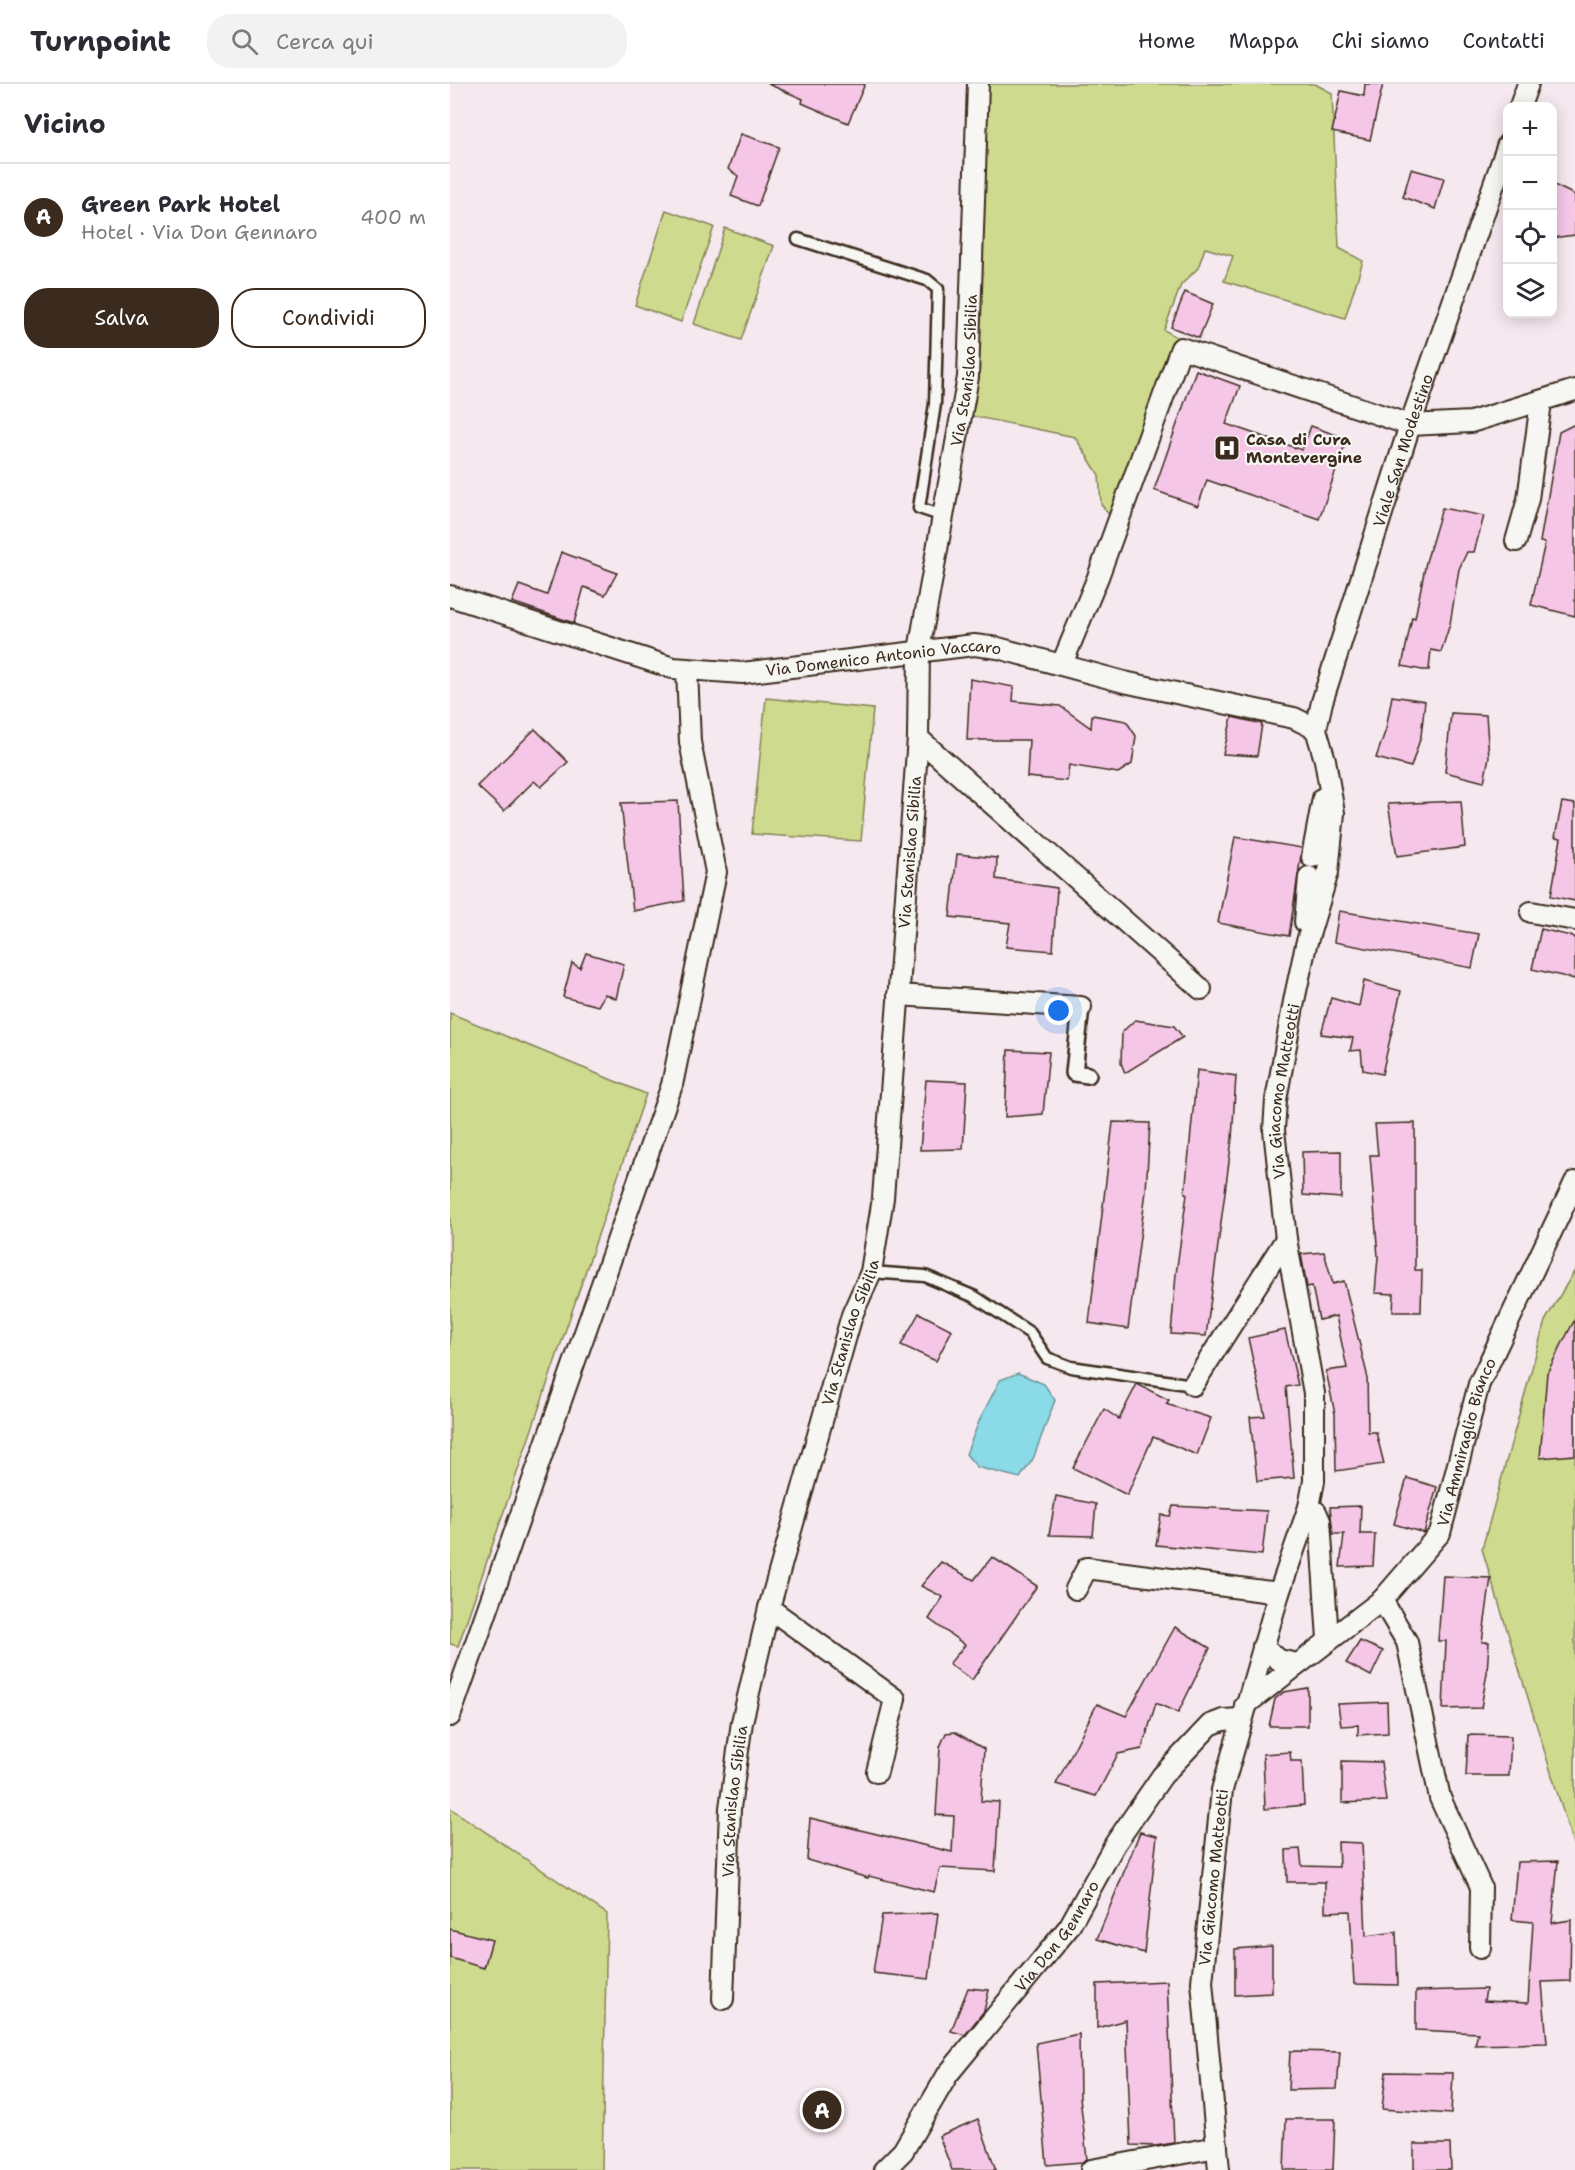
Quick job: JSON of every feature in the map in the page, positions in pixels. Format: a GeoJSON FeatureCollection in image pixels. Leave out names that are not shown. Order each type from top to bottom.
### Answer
{"type":"FeatureCollection","features":[{"type":"Feature","properties":{"kind":"street","name":"Via Stanislao Sibilia"},"geometry":{"type":"LineString","coordinates":[[723,1999],[730,1808],[742,1722],[768,1608],[852,1315],[871,1272],[883,1198],[918,738],[919,650],[968,377],[978,84]]}},
{"type":"Feature","properties":{"kind":"street"},"geometry":{"type":"LineString","coordinates":[[1521,102],[1527,84]]}},
{"type":"Feature","properties":{"kind":"street","name":"Viale San Modestino"},"geometry":{"type":"LineString","coordinates":[[1325,760],[1316,729],[1322,702],[1410,425],[1504,156]]}},
{"type":"Feature","properties":{"kind":"street"},"geometry":{"type":"LineString","coordinates":[[1062,664],[1098,577],[1181,348],[1410,425],[1471,422],[1575,390]]}},
{"type":"Feature","properties":{"kind":"street"},"geometry":{"type":"LineString","coordinates":[[1516,541],[1528,499],[1541,402]]}},
{"type":"Feature","properties":{"kind":"street","name":"Via Domenico Antonio Vaccaro"},"geometry":{"type":"LineString","coordinates":[[450,596],[673,668],[742,673],[974,645],[998,648],[1124,682],[1294,718],[1316,729]]}},
{"type":"Feature","properties":{"kind":"street"},"geometry":{"type":"LineString","coordinates":[[450,1716],[672,1085],[716,872],[690,742],[687,669]]}},
{"type":"Feature","properties":{"kind":"street"},"geometry":{"type":"LineString","coordinates":[[918,738],[1202,989]]}},
{"type":"Feature","properties":{"kind":"street"},"geometry":{"type":"LineString","coordinates":[[1312,857],[1323,807],[1325,760]]}},
{"type":"Feature","properties":{"kind":"street","name":"Via Giacomo Matteotti"},"geometry":{"type":"LineString","coordinates":[[1219,2170],[1202,1982],[1222,1791],[1279,1593],[1309,1508],[1314,1481],[1314,1393],[1286,1239],[1274,1130],[1276,1100],[1306,945],[1326,883],[1334,813],[1325,760]]}},
{"type":"Feature","properties":{"kind":"street","name":"Via Giacomo Matteotti"},"geometry":{"type":"LineString","coordinates":[[1306,945],[1309,877]]}},
{"type":"Feature","properties":{"kind":"street"},"geometry":{"type":"LineString","coordinates":[[1532,912],[1575,920]]}},
{"type":"Feature","properties":{"kind":"street"},"geometry":{"type":"LineString","coordinates":[[898,995],[1081,1008],[1074,1072],[1088,1075]]}},
{"type":"Feature","properties":{"kind":"street","name":"Via Ammiraglio Bianco"},"geometry":{"type":"LineString","coordinates":[[1243,1712],[1328,1639],[1382,1600],[1440,1533],[1479,1384],[1520,1293],[1575,1182]]}},
{"type":"Feature","properties":{"kind":"street"},"geometry":{"type":"LineString","coordinates":[[1193,1385],[1286,1239]]}},
{"type":"Feature","properties":{"kind":"street"},"geometry":{"type":"LineString","coordinates":[[1309,1508],[1316,1512],[1320,1521],[1328,1639]]}},
{"type":"Feature","properties":{"kind":"street"},"geometry":{"type":"LineString","coordinates":[[1076,1589],[1087,1568],[1279,1593]]}},
{"type":"Feature","properties":{"kind":"street"},"geometry":{"type":"LineString","coordinates":[[1382,1600],[1407,1642],[1440,1798],[1481,1887],[1480,1947]]}},
{"type":"Feature","properties":{"kind":"street"},"geometry":{"type":"LineString","coordinates":[[768,1608],[896,1699],[877,1772]]}},
{"type":"Feature","properties":{"kind":"street"},"geometry":{"type":"LineString","coordinates":[[1263,1646],[1279,1660],[1297,1664]]}},
{"type":"Feature","properties":{"kind":"street","name":"Via Don Gennaro"},"geometry":{"type":"LineString","coordinates":[[884,2170],[903,2151],[927,2114],[948,2074],[1069,1927],[1115,1844],[1162,1776],[1210,1725],[1243,1712]]}},
{"type":"Feature","properties":{"kind":"street"},"geometry":{"type":"LineString","coordinates":[[1091,2170],[1217,2147]]}},
{"type":"Feature","properties":{"kind":"lane"},"geometry":{"type":"LineString","coordinates":[[798,239],[927,280],[938,289],[935,404],[919,508],[943,516]]}},
{"type":"Feature","properties":{"kind":"lane"},"geometry":{"type":"LineString","coordinates":[[871,1272],[924,1276],[975,1297],[1030,1333],[1047,1358],[1071,1367],[1193,1385]]}},
{"type":"Feature","properties":{"kind":"green space"},"geometry":{"type":"Polygon","coordinates":[[[984,84],[1315,84],[1332,93],[1339,248],[1363,261],[1345,318],[1224,281],[1233,256],[1205,248],[1198,268],[1181,285],[1164,330],[1180,339],[1113,520],[1101,504],[1099,475],[1075,437],[972,416],[984,84]]]}},
{"type":"Feature","properties":{"kind":"green space"},"geometry":{"type":"Polygon","coordinates":[[[666,210],[714,227],[681,322],[635,305],[666,210]]]}},
{"type":"Feature","properties":{"kind":"green space"},"geometry":{"type":"Polygon","coordinates":[[[725,228],[774,246],[741,340],[694,324],[725,228]]]}},
{"type":"Feature","properties":{"kind":"green space"},"geometry":{"type":"Polygon","coordinates":[[[766,698],[873,709],[861,841],[752,834],[766,698]]]}},
{"type":"Feature","properties":{"kind":"green space"},"geometry":{"type":"Polygon","coordinates":[[[450,1013],[646,1094],[458,1646],[450,1644],[450,1013]]]}},
{"type":"Feature","properties":{"kind":"green space"},"geometry":{"type":"Polygon","coordinates":[[[1575,1270],[1575,1850],[1482,1549],[1545,1321],[1575,1270]]]}},
{"type":"Feature","properties":{"kind":"green space"},"geometry":{"type":"Polygon","coordinates":[[[450,1808],[607,1914],[602,2170],[450,2170],[450,1808]]]}},
{"type":"Feature","properties":{"kind":"water"},"geometry":{"type":"Polygon","coordinates":[[[1018,1373],[1044,1384],[1055,1400],[1033,1459],[1020,1478],[977,1467],[966,1454],[980,1419],[1000,1380],[1018,1373]]]}},
{"type":"Feature","properties":{"kind":"building"},"geometry":{"type":"Polygon","coordinates":[[[768,84],[865,84],[848,123],[802,103],[803,99],[768,84]]]}},
{"type":"Feature","properties":{"kind":"building"},"geometry":{"type":"Polygon","coordinates":[[[1365,84],[1383,84],[1370,140],[1332,132],[1341,91],[1364,96],[1365,84]]]}},
{"type":"Feature","properties":{"kind":"building"},"geometry":{"type":"Polygon","coordinates":[[[741,134],[779,147],[758,206],[731,196],[738,176],[728,169],[741,134]]]}},
{"type":"Feature","properties":{"kind":"building"},"geometry":{"type":"Polygon","coordinates":[[[1411,169],[1444,178],[1435,209],[1403,197],[1411,169]]]}},
{"type":"Feature","properties":{"kind":"building"},"geometry":{"type":"Polygon","coordinates":[[[1557,186],[1575,195],[1575,235],[1557,237],[1557,186]]]}},
{"type":"Feature","properties":{"kind":"building"},"geometry":{"type":"Polygon","coordinates":[[[1185,292],[1213,304],[1199,338],[1171,327],[1185,292]]]}},
{"type":"Feature","properties":{"kind":"building","name":"Casa di Cura Montevergine"},"geometry":{"type":"Polygon","coordinates":[[[1196,370],[1240,386],[1226,424],[1302,450],[1311,426],[1347,439],[1319,519],[1207,480],[1198,506],[1154,490],[1196,370]]]}},
{"type":"Feature","properties":{"kind":"building"},"geometry":{"type":"Polygon","coordinates":[[[1575,424],[1575,616],[1531,605],[1545,543],[1540,542],[1559,432],[1575,424]]]}},
{"type":"Feature","properties":{"kind":"building"},"geometry":{"type":"Polygon","coordinates":[[[1442,508],[1484,516],[1474,552],[1467,552],[1459,569],[1450,624],[1441,652],[1431,650],[1429,670],[1422,670],[1402,666],[1412,617],[1415,618],[1426,562],[1442,508]]]}},
{"type":"Feature","properties":{"kind":"building"},"geometry":{"type":"Polygon","coordinates":[[[561,552],[617,573],[605,595],[584,587],[574,623],[512,602],[519,585],[547,595],[561,552]]]}},
{"type":"Feature","properties":{"kind":"building"},"geometry":{"type":"Polygon","coordinates":[[[970,679],[1014,687],[1013,701],[1060,706],[1091,728],[1092,715],[1126,721],[1136,736],[1132,764],[1118,773],[1069,765],[1067,781],[1027,777],[1029,740],[967,740],[970,679]]]}},
{"type":"Feature","properties":{"kind":"building"},"geometry":{"type":"Polygon","coordinates":[[[1392,696],[1425,701],[1421,736],[1411,767],[1376,758],[1386,729],[1392,696]]]}},
{"type":"Feature","properties":{"kind":"building"},"geometry":{"type":"Polygon","coordinates":[[[1451,713],[1486,715],[1489,757],[1484,782],[1445,772],[1451,713]]]}},
{"type":"Feature","properties":{"kind":"building"},"geometry":{"type":"Polygon","coordinates":[[[1232,717],[1262,724],[1257,756],[1223,754],[1232,717]]]}},
{"type":"Feature","properties":{"kind":"building"},"geometry":{"type":"Polygon","coordinates":[[[535,729],[568,762],[541,787],[534,781],[504,811],[477,786],[535,729]]]}},
{"type":"Feature","properties":{"kind":"building"},"geometry":{"type":"Polygon","coordinates":[[[678,801],[684,901],[633,911],[621,803],[678,801]]]}},
{"type":"Feature","properties":{"kind":"building"},"geometry":{"type":"Polygon","coordinates":[[[1461,801],[1465,847],[1397,856],[1388,804],[1461,801]]]}},
{"type":"Feature","properties":{"kind":"building"},"geometry":{"type":"Polygon","coordinates":[[[1562,802],[1575,804],[1575,901],[1551,896],[1561,838],[1555,837],[1562,802]]]}},
{"type":"Feature","properties":{"kind":"building"},"geometry":{"type":"Polygon","coordinates":[[[1235,837],[1302,848],[1289,936],[1218,923],[1235,837]]]}},
{"type":"Feature","properties":{"kind":"building"},"geometry":{"type":"Polygon","coordinates":[[[957,854],[997,858],[996,879],[1057,888],[1053,951],[1006,947],[1010,923],[950,917],[957,854]]]}},
{"type":"Feature","properties":{"kind":"building"},"geometry":{"type":"Polygon","coordinates":[[[1339,911],[1479,934],[1472,968],[1334,942],[1339,911]]]}},
{"type":"Feature","properties":{"kind":"building"},"geometry":{"type":"Polygon","coordinates":[[[1541,929],[1575,937],[1575,979],[1532,969],[1541,929]]]}},
{"type":"Feature","properties":{"kind":"building"},"geometry":{"type":"Polygon","coordinates":[[[586,953],[624,964],[616,999],[605,994],[598,1006],[563,997],[572,963],[580,968],[586,953]]]}},
{"type":"Feature","properties":{"kind":"building"},"geometry":{"type":"Polygon","coordinates":[[[1364,981],[1401,991],[1382,1074],[1363,1070],[1361,1050],[1350,1051],[1353,1038],[1321,1034],[1331,998],[1359,1006],[1364,981]]]}},
{"type":"Feature","properties":{"kind":"building"},"geometry":{"type":"Polygon","coordinates":[[[1135,1020],[1174,1026],[1183,1037],[1125,1073],[1121,1063],[1122,1032],[1135,1020]]]}},
{"type":"Feature","properties":{"kind":"building"},"geometry":{"type":"Polygon","coordinates":[[[1008,1050],[1049,1052],[1043,1114],[1005,1117],[1008,1050]]]}},
{"type":"Feature","properties":{"kind":"building"},"geometry":{"type":"Polygon","coordinates":[[[1197,1070],[1236,1076],[1232,1139],[1206,1336],[1171,1334],[1176,1274],[1187,1194],[1185,1193],[1197,1070]]]}},
{"type":"Feature","properties":{"kind":"building"},"geometry":{"type":"Polygon","coordinates":[[[926,1080],[967,1082],[963,1149],[920,1150],[926,1080]]]}},
{"type":"Feature","properties":{"kind":"building"},"geometry":{"type":"Polygon","coordinates":[[[1113,1122],[1150,1123],[1146,1191],[1128,1329],[1089,1323],[1113,1122]]]}},
{"type":"Feature","properties":{"kind":"building"},"geometry":{"type":"Polygon","coordinates":[[[1415,1123],[1415,1270],[1422,1270],[1421,1312],[1393,1312],[1394,1294],[1375,1293],[1378,1257],[1370,1155],[1378,1155],[1375,1124],[1415,1123]]]}},
{"type":"Feature","properties":{"kind":"building"},"geometry":{"type":"Polygon","coordinates":[[[1341,1151],[1341,1198],[1303,1195],[1302,1152],[1341,1151]]]}},
{"type":"Feature","properties":{"kind":"building"},"geometry":{"type":"Polygon","coordinates":[[[1324,1252],[1333,1284],[1344,1281],[1367,1374],[1368,1432],[1376,1432],[1384,1464],[1336,1471],[1335,1414],[1326,1371],[1347,1368],[1336,1316],[1319,1320],[1312,1286],[1307,1287],[1301,1254],[1324,1252]]]}},
{"type":"Feature","properties":{"kind":"building"},"geometry":{"type":"Polygon","coordinates":[[[919,1313],[952,1330],[936,1361],[901,1345],[919,1313]]]}},
{"type":"Feature","properties":{"kind":"building"},"geometry":{"type":"Polygon","coordinates":[[[1575,1319],[1575,1455],[1540,1458],[1547,1373],[1575,1319]]]}},
{"type":"Feature","properties":{"kind":"building"},"geometry":{"type":"Polygon","coordinates":[[[1285,1330],[1298,1385],[1286,1387],[1294,1478],[1257,1481],[1250,1417],[1265,1416],[1248,1338],[1285,1330]]]}},
{"type":"Feature","properties":{"kind":"building"},"geometry":{"type":"Polygon","coordinates":[[[1137,1384],[1169,1400],[1166,1404],[1211,1418],[1197,1455],[1153,1437],[1127,1495],[1073,1468],[1104,1409],[1119,1419],[1137,1384]]]}},
{"type":"Feature","properties":{"kind":"building"},"geometry":{"type":"Polygon","coordinates":[[[1407,1478],[1437,1487],[1424,1533],[1394,1524],[1407,1478]]]}},
{"type":"Feature","properties":{"kind":"building"},"geometry":{"type":"Polygon","coordinates":[[[1056,1496],[1096,1504],[1093,1536],[1049,1535],[1056,1496]]]}},
{"type":"Feature","properties":{"kind":"building"},"geometry":{"type":"Polygon","coordinates":[[[1173,1506],[1267,1511],[1262,1555],[1156,1545],[1161,1515],[1170,1516],[1173,1506]]]}},
{"type":"Feature","properties":{"kind":"building"},"geometry":{"type":"Polygon","coordinates":[[[1361,1506],[1360,1534],[1375,1534],[1373,1566],[1340,1567],[1344,1534],[1333,1534],[1330,1507],[1361,1506]]]}},
{"type":"Feature","properties":{"kind":"building"},"geometry":{"type":"Polygon","coordinates":[[[992,1557],[1037,1586],[972,1680],[949,1664],[965,1645],[929,1619],[943,1597],[921,1586],[941,1562],[974,1580],[992,1557]]]}},
{"type":"Feature","properties":{"kind":"building"},"geometry":{"type":"Polygon","coordinates":[[[1443,1576],[1491,1578],[1482,1642],[1489,1642],[1481,1708],[1443,1709],[1446,1641],[1438,1641],[1443,1576]]]}},
{"type":"Feature","properties":{"kind":"building"},"geometry":{"type":"Polygon","coordinates":[[[1175,1627],[1210,1648],[1178,1713],[1156,1703],[1142,1749],[1118,1754],[1096,1796],[1056,1784],[1097,1704],[1126,1716],[1175,1627]]]}},
{"type":"Feature","properties":{"kind":"building"},"geometry":{"type":"Polygon","coordinates":[[[1360,1641],[1383,1651],[1371,1676],[1346,1663],[1360,1641]]]}},
{"type":"Feature","properties":{"kind":"building"},"geometry":{"type":"Polygon","coordinates":[[[1308,1688],[1308,1726],[1269,1726],[1275,1699],[1284,1692],[1308,1688]]]}},
{"type":"Feature","properties":{"kind":"building"},"geometry":{"type":"Polygon","coordinates":[[[1387,1702],[1388,1733],[1358,1735],[1358,1725],[1341,1726],[1338,1704],[1387,1702]]]}},
{"type":"Feature","properties":{"kind":"building"},"geometry":{"type":"Polygon","coordinates":[[[955,1732],[984,1749],[981,1801],[999,1802],[995,1871],[940,1868],[934,1892],[869,1876],[868,1878],[807,1860],[810,1818],[952,1852],[954,1816],[936,1815],[940,1747],[946,1733],[955,1732]]]}},
{"type":"Feature","properties":{"kind":"building"},"geometry":{"type":"Polygon","coordinates":[[[1468,1735],[1511,1736],[1509,1776],[1466,1776],[1468,1735]]]}},
{"type":"Feature","properties":{"kind":"building"},"geometry":{"type":"Polygon","coordinates":[[[1290,1752],[1291,1761],[1302,1761],[1304,1805],[1265,1809],[1263,1754],[1290,1752]]]}},
{"type":"Feature","properties":{"kind":"building"},"geometry":{"type":"Polygon","coordinates":[[[1342,1761],[1381,1762],[1386,1801],[1342,1803],[1342,1761]]]}},
{"type":"Feature","properties":{"kind":"building"},"geometry":{"type":"Polygon","coordinates":[[[1140,1832],[1157,1836],[1144,1953],[1097,1939],[1140,1832]]]}},
{"type":"Feature","properties":{"kind":"building"},"geometry":{"type":"Polygon","coordinates":[[[1338,1842],[1362,1843],[1366,1936],[1396,1932],[1398,1985],[1354,1984],[1350,1911],[1325,1912],[1325,1882],[1287,1882],[1286,1850],[1300,1849],[1302,1866],[1339,1867],[1338,1842]]]}},
{"type":"Feature","properties":{"kind":"building"},"geometry":{"type":"Polygon","coordinates":[[[1558,1861],[1552,1923],[1571,1920],[1570,1981],[1542,1982],[1547,2043],[1475,2045],[1478,2033],[1416,2030],[1416,1991],[1486,1989],[1484,2001],[1528,2003],[1533,1922],[1512,1920],[1517,1862],[1558,1861]]]}},
{"type":"Feature","properties":{"kind":"building"},"geometry":{"type":"Polygon","coordinates":[[[938,1913],[929,1979],[873,1973],[882,1915],[938,1913]]]}},
{"type":"Feature","properties":{"kind":"building"},"geometry":{"type":"Polygon","coordinates":[[[450,1929],[492,1940],[484,1968],[450,1958],[450,1929]]]}},
{"type":"Feature","properties":{"kind":"building"},"geometry":{"type":"Polygon","coordinates":[[[1272,1946],[1272,1993],[1235,1995],[1235,1949],[1272,1946]]]}},
{"type":"Feature","properties":{"kind":"building"},"geometry":{"type":"Polygon","coordinates":[[[1167,1981],[1174,2143],[1155,2146],[1131,2145],[1126,2020],[1097,2028],[1097,1984],[1167,1981]]]}},
{"type":"Feature","properties":{"kind":"building"},"geometry":{"type":"Polygon","coordinates":[[[968,1988],[989,1990],[984,2011],[965,2035],[951,2031],[968,1988]]]}},
{"type":"Feature","properties":{"kind":"building"},"geometry":{"type":"Polygon","coordinates":[[[1079,2034],[1080,2097],[1087,2159],[1082,2162],[1047,2165],[1036,2043],[1079,2034]]]}},
{"type":"Feature","properties":{"kind":"building"},"geometry":{"type":"Polygon","coordinates":[[[1290,2051],[1340,2052],[1337,2089],[1288,2090],[1290,2051]]]}},
{"type":"Feature","properties":{"kind":"building"},"geometry":{"type":"Polygon","coordinates":[[[1386,2072],[1453,2073],[1451,2114],[1382,2109],[1386,2072]]]}},
{"type":"Feature","properties":{"kind":"building"},"geometry":{"type":"Polygon","coordinates":[[[978,2119],[996,2170],[952,2170],[939,2136],[978,2119]]]}},
{"type":"Feature","properties":{"kind":"building"},"geometry":{"type":"Polygon","coordinates":[[[1286,2119],[1335,2119],[1333,2170],[1284,2170],[1286,2119]]]}},
{"type":"Feature","properties":{"kind":"building"},"geometry":{"type":"Polygon","coordinates":[[[1414,2144],[1450,2144],[1451,2170],[1414,2170],[1414,2144]]]}},
{"type":"Feature","properties":{"kind":"place","name":"Casa di Cura Montevergine"},"geometry":{"type":"Point","coordinates":[1227,448]}},
{"type":"Feature","properties":{"kind":"place","name":"Green Park Hotel"},"geometry":{"type":"Point","coordinates":[822,2110]}}]}
